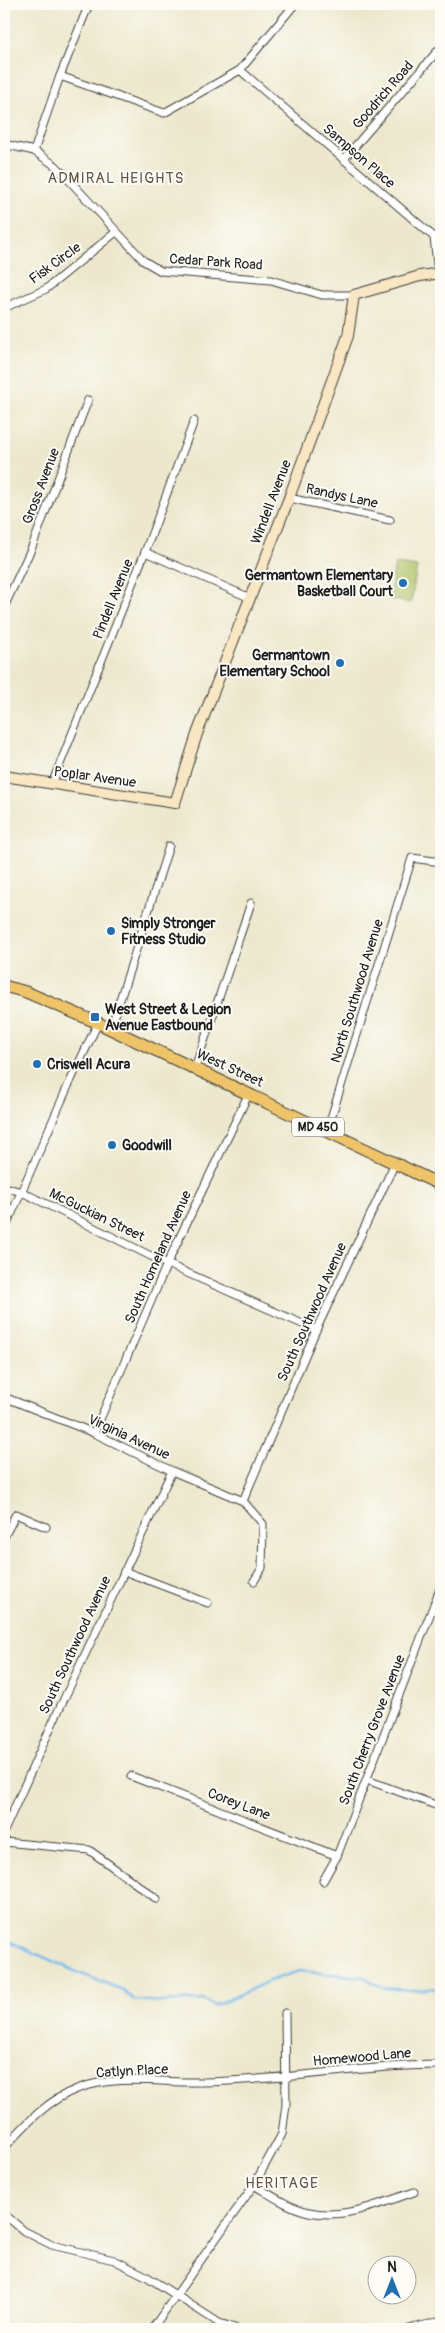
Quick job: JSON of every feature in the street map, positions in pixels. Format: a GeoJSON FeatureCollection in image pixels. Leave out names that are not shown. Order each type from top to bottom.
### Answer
{"type":"FeatureCollection","features":[{"type":"Feature","properties":{"kind":"main road","name":"West Street"},"geometry":{"type":"LineString","coordinates":[[4,986],[40,998],[111,1028],[441,1185]]}},
{"type":"Feature","properties":{"kind":"street"},"geometry":{"type":"LineString","coordinates":[[34,150],[60,76],[89,4]]}},
{"type":"Feature","properties":{"kind":"street"},"geometry":{"type":"LineString","coordinates":[[60,76],[164,113],[240,70],[295,4]]}},
{"type":"Feature","properties":{"kind":"street","name":"Goodrich Road"},"geometry":{"type":"LineString","coordinates":[[344,159],[441,48]]}},
{"type":"Feature","properties":{"kind":"street","name":"Sampson Place"},"geometry":{"type":"LineString","coordinates":[[240,70],[438,236],[440,273]]}},
{"type":"Feature","properties":{"kind":"street","name":"Cedar Park Road"},"geometry":{"type":"LineString","coordinates":[[4,144],[34,150],[56,166],[144,261],[162,271],[271,280],[322,295],[354,295],[440,273]]}},
{"type":"Feature","properties":{"kind":"street","name":"Fisk Circle"},"geometry":{"type":"LineString","coordinates":[[4,308],[46,289],[116,232]]}},
{"type":"Feature","properties":{"kind":"street","name":"Windell Avenue"},"geometry":{"type":"LineString","coordinates":[[175,803],[197,734],[248,597],[289,498],[348,336],[354,295]]}},
{"type":"Feature","properties":{"kind":"street","name":"Gross Avenue"},"geometry":{"type":"LineString","coordinates":[[4,607],[32,547],[88,400]]}},
{"type":"Feature","properties":{"kind":"street","name":"Pindell Avenue"},"geometry":{"type":"LineString","coordinates":[[52,784],[145,552],[194,421]]}},
{"type":"Feature","properties":{"kind":"street","name":"Randys Lane"},"geometry":{"type":"LineString","coordinates":[[289,498],[390,520]]}},
{"type":"Feature","properties":{"kind":"street"},"geometry":{"type":"LineString","coordinates":[[145,552],[248,597]]}},
{"type":"Feature","properties":{"kind":"street","name":"Poplar Avenue"},"geometry":{"type":"LineString","coordinates":[[6,778],[175,803]]}},
{"type":"Feature","properties":{"kind":"street"},"geometry":{"type":"LineString","coordinates":[[111,1028],[168,846]]}},
{"type":"Feature","properties":{"kind":"street","name":"North Southwood Avenue"},"geometry":{"type":"LineString","coordinates":[[327,1131],[412,858],[441,862]]}},
{"type":"Feature","properties":{"kind":"street"},"geometry":{"type":"LineString","coordinates":[[195,1068],[251,903]]}},
{"type":"Feature","properties":{"kind":"street"},"geometry":{"type":"LineString","coordinates":[[4,1231],[98,1023]]}},
{"type":"Feature","properties":{"kind":"street","name":"South Homeland Avenue"},"geometry":{"type":"LineString","coordinates":[[94,1433],[167,1264],[249,1093]]}},
{"type":"Feature","properties":{"kind":"street","name":"South Southwood Avenue"},"geometry":{"type":"LineString","coordinates":[[243,1501],[316,1330],[395,1163]]}},
{"type":"Feature","properties":{"kind":"street","name":"McGuckian Street"},"geometry":{"type":"LineString","coordinates":[[4,1187],[22,1192],[167,1264],[316,1330]]}},
{"type":"Feature","properties":{"kind":"street","name":"Virginia Avenue"},"geometry":{"type":"LineString","coordinates":[[4,1397],[94,1433],[172,1471],[243,1501]]}},
{"type":"Feature","properties":{"kind":"street","name":"South Southwood Avenue"},"geometry":{"type":"LineString","coordinates":[[4,1831],[172,1471]]}},
{"type":"Feature","properties":{"kind":"street"},"geometry":{"type":"LineString","coordinates":[[243,1501],[263,1524],[262,1568],[254,1581]]}},
{"type":"Feature","properties":{"kind":"street"},"geometry":{"type":"LineString","coordinates":[[4,1537],[16,1514],[46,1526]]}},
{"type":"Feature","properties":{"kind":"street"},"geometry":{"type":"LineString","coordinates":[[124,1571],[208,1602]]}},
{"type":"Feature","properties":{"kind":"street","name":"South Cherry Grove Avenue"},"geometry":{"type":"LineString","coordinates":[[323,1881],[337,1856],[441,1586]]}},
{"type":"Feature","properties":{"kind":"street","name":"Corey Lane"},"geometry":{"type":"LineString","coordinates":[[131,1776],[337,1856]]}},
{"type":"Feature","properties":{"kind":"street"},"geometry":{"type":"LineString","coordinates":[[367,1780],[441,1807]]}},
{"type":"Feature","properties":{"kind":"street"},"geometry":{"type":"LineString","coordinates":[[4,1842],[89,1850],[156,1899]]}},
{"type":"Feature","properties":{"kind":"street"},"geometry":{"type":"LineString","coordinates":[[152,2329],[254,2185],[282,2134],[286,2105],[284,2076],[285,2013]]}},
{"type":"Feature","properties":{"kind":"street","name":"Homewood Lane"},"geometry":{"type":"LineString","coordinates":[[284,2076],[441,2064]]}},
{"type":"Feature","properties":{"kind":"street","name":"Catlyn Place"},"geometry":{"type":"LineString","coordinates":[[4,2148],[47,2105],[77,2089],[118,2082],[202,2082],[284,2076]]}},
{"type":"Feature","properties":{"kind":"street"},"geometry":{"type":"LineString","coordinates":[[254,2185],[292,2206],[309,2212],[329,2214],[380,2204],[414,2192]]}},
{"type":"Feature","properties":{"kind":"street"},"geometry":{"type":"LineString","coordinates":[[4,2214],[24,2230],[52,2244],[114,2260],[146,2276],[218,2323],[238,2329]]}},
{"type":"Feature","properties":{"kind":"street"},"geometry":{"type":"LineString","coordinates":[[409,2329],[441,2321]]}},
{"type":"Feature","properties":{"kind":"green space","name":"Germantown Elementary Basketball Court"},"geometry":{"type":"Polygon","coordinates":[[[395,564],[417,567],[411,603],[389,599],[395,564]]]}},
{"type":"Feature","properties":{"kind":"waterway"},"geometry":{"type":"LineString","coordinates":[[4,1939],[79,1973],[123,1990],[134,2000],[162,2002],[202,2000],[214,2005],[269,1981],[299,1971],[364,1977],[383,1988],[411,1990],[441,1988]]}},
{"type":"Feature","properties":{"kind":"place","name":"Germantown Elementary Basketball Court"},"geometry":{"type":"Point","coordinates":[403,583]}},
{"type":"Feature","properties":{"kind":"place","name":"Germantown Elementary School"},"geometry":{"type":"Point","coordinates":[340,663]}},
{"type":"Feature","properties":{"kind":"place","name":"Simply Stronger Fitness Studio"},"geometry":{"type":"Point","coordinates":[111,931]}},
{"type":"Feature","properties":{"kind":"place","name":"West Street & Legion Avenue Eastbound"},"geometry":{"type":"Point","coordinates":[95,1017]}},
{"type":"Feature","properties":{"kind":"place","name":"Criswell Acura"},"geometry":{"type":"Point","coordinates":[37,1064]}},
{"type":"Feature","properties":{"kind":"place","name":"Goodwill"},"geometry":{"type":"Point","coordinates":[112,1145]}},
{"type":"Feature","properties":{"kind":"district","name":"ADMIRAL HEIGHTS"},"geometry":{"type":"Point","coordinates":[116,178]}},
{"type":"Feature","properties":{"kind":"district","name":"HERITAGE"},"geometry":{"type":"Point","coordinates":[282,2183]}}]}
